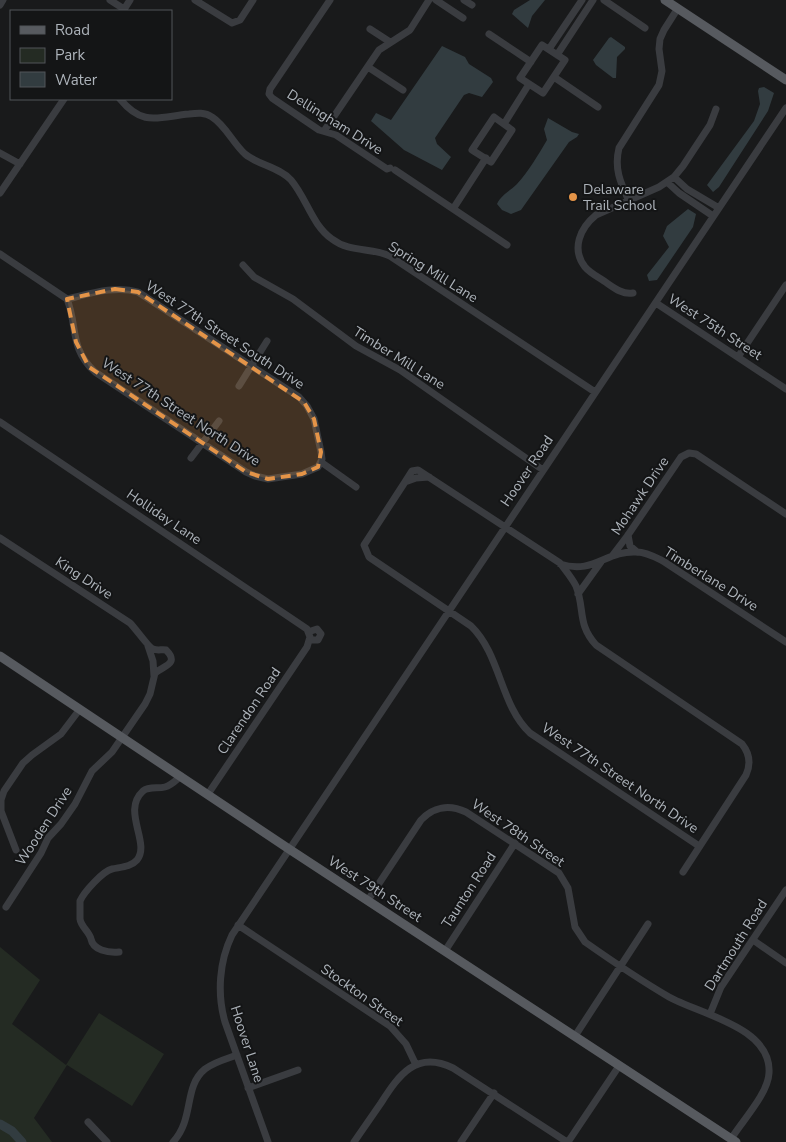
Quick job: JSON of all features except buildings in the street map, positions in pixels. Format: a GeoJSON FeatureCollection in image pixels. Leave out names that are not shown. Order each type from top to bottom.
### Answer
{"type":"FeatureCollection","features":[{"type":"Feature","properties":{"kind":"main road"},"geometry":{"type":"LineString","coordinates":[[665,0],[786,80]]}},
{"type":"Feature","properties":{"kind":"main road","name":"West 79th Street"},"geometry":{"type":"LineString","coordinates":[[0,656],[289,849],[733,1140]]}},
{"type":"Feature","properties":{"kind":"street"},"geometry":{"type":"LineString","coordinates":[[0,5],[4,0]]}},
{"type":"Feature","properties":{"kind":"street"},"geometry":{"type":"LineString","coordinates":[[110,0],[124,10],[130,0]]}},
{"type":"Feature","properties":{"kind":"street"},"geometry":{"type":"LineString","coordinates":[[195,0],[228,22],[234,23],[240,20],[253,0]]}},
{"type":"Feature","properties":{"kind":"street","name":"Dellingham Drive"},"geometry":{"type":"LineString","coordinates":[[330,0],[270,89],[269,94],[319,130],[336,135],[387,169],[392,169],[507,245]]}},
{"type":"Feature","properties":{"kind":"street"},"geometry":{"type":"LineString","coordinates":[[324,132],[381,48],[410,30],[429,0]]}},
{"type":"Feature","properties":{"kind":"street"},"geometry":{"type":"LineString","coordinates":[[436,0],[463,18]]}},
{"type":"Feature","properties":{"kind":"street"},"geometry":{"type":"LineString","coordinates":[[464,0],[472,5]]}},
{"type":"Feature","properties":{"kind":"street"},"geometry":{"type":"LineString","coordinates":[[549,50],[582,0]]}},
{"type":"Feature","properties":{"kind":"street"},"geometry":{"type":"LineString","coordinates":[[557,55],[593,0]]}},
{"type":"Feature","properties":{"kind":"street"},"geometry":{"type":"LineString","coordinates":[[604,0],[645,28]]}},
{"type":"Feature","properties":{"kind":"street"},"geometry":{"type":"LineString","coordinates":[[628,201],[617,173],[616,157],[619,148],[659,85],[662,71],[659,49],[660,39],[678,8]]}},
{"type":"Feature","properties":{"kind":"street"},"geometry":{"type":"LineString","coordinates":[[370,29],[390,42]]}},
{"type":"Feature","properties":{"kind":"street"},"geometry":{"type":"LineString","coordinates":[[489,34],[531,62]]}},
{"type":"Feature","properties":{"kind":"street"},"geometry":{"type":"LineString","coordinates":[[542,45],[549,50],[565,60],[543,93],[520,78],[542,45]]}},
{"type":"Feature","properties":{"kind":"street"},"geometry":{"type":"LineString","coordinates":[[368,67],[402,90]]}},
{"type":"Feature","properties":{"kind":"street"},"geometry":{"type":"LineString","coordinates":[[554,77],[598,107]]}},
{"type":"Feature","properties":{"kind":"street"},"geometry":{"type":"LineString","coordinates":[[504,124],[530,84]]}},
{"type":"Feature","properties":{"kind":"street"},"geometry":{"type":"LineString","coordinates":[[0,193],[63,100]]}},
{"type":"Feature","properties":{"kind":"street","name":"Spring Mill Lane"},"geometry":{"type":"LineString","coordinates":[[121,100],[131,111],[139,116],[148,118],[199,113],[211,116],[246,154],[282,173],[290,180],[319,226],[331,238],[350,248],[376,251],[390,256],[595,392]]}},
{"type":"Feature","properties":{"kind":"street","name":"Hoover Road"},"geometry":{"type":"LineString","coordinates":[[289,849],[786,108]]}},
{"type":"Feature","properties":{"kind":"street"},"geometry":{"type":"LineString","coordinates":[[633,293],[615,289],[590,271],[581,260],[578,246],[581,232],[588,221],[596,215],[667,182],[674,176],[710,125],[716,109]]}},
{"type":"Feature","properties":{"kind":"street"},"geometry":{"type":"LineString","coordinates":[[494,117],[504,124],[512,130],[491,162],[472,150],[494,117]]}},
{"type":"Feature","properties":{"kind":"street"},"geometry":{"type":"LineString","coordinates":[[0,153],[20,164]]}},
{"type":"Feature","properties":{"kind":"street"},"geometry":{"type":"LineString","coordinates":[[453,209],[486,158]]}},
{"type":"Feature","properties":{"kind":"street"},"geometry":{"type":"LineString","coordinates":[[674,176],[687,188],[718,208]]}},
{"type":"Feature","properties":{"kind":"street"},"geometry":{"type":"LineString","coordinates":[[667,182],[678,193],[713,216]]}},
{"type":"Feature","properties":{"kind":"street"},"geometry":{"type":"LineString","coordinates":[[0,254],[67,299]]}},
{"type":"Feature","properties":{"kind":"street","name":"Timber Mill Lane"},"geometry":{"type":"LineString","coordinates":[[243,265],[254,277],[293,299],[356,346],[400,370],[543,470]]}},
{"type":"Feature","properties":{"kind":"street"},"geometry":{"type":"LineString","coordinates":[[738,357],[786,285]]}},
{"type":"Feature","properties":{"kind":"street","name":"West 77th Street South Drive"},"geometry":{"type":"LineString","coordinates":[[67,299],[116,289],[138,292],[299,397],[307,406],[314,419],[321,452],[320,463]]}},
{"type":"Feature","properties":{"kind":"street","name":"West 77th Street North Drive"},"geometry":{"type":"LineString","coordinates":[[67,299],[76,342],[89,367],[246,472],[259,478],[268,479],[298,475],[313,470],[320,463]]}},
{"type":"Feature","properties":{"kind":"street","name":"West 75th Street"},"geometry":{"type":"LineString","coordinates":[[656,302],[786,389]]}},
{"type":"Feature","properties":{"kind":"street"},"geometry":{"type":"LineString","coordinates":[[239,386],[267,341]]}},
{"type":"Feature","properties":{"kind":"street"},"geometry":{"type":"LineString","coordinates":[[191,458],[220,421]]}},
{"type":"Feature","properties":{"kind":"street","name":"Holliday Lane"},"geometry":{"type":"LineString","coordinates":[[0,422],[304,626],[309,636],[316,641],[320,638],[321,634],[318,630],[309,636]]}},
{"type":"Feature","properties":{"kind":"street","name":"Mohawk Drive"},"geometry":{"type":"LineString","coordinates":[[612,556],[681,457],[689,453],[696,454],[786,514]]}},
{"type":"Feature","properties":{"kind":"street"},"geometry":{"type":"LineString","coordinates":[[320,463],[356,487]]}},
{"type":"Feature","properties":{"kind":"street"},"geometry":{"type":"LineString","coordinates":[[405,482],[414,470],[418,470],[560,563],[573,581],[578,594],[584,626],[589,636],[599,647],[738,739],[748,754],[749,766],[746,776],[682,872]]}},
{"type":"Feature","properties":{"kind":"street"},"geometry":{"type":"LineString","coordinates":[[405,482],[416,478],[430,477]]}},
{"type":"Feature","properties":{"kind":"street","name":"West 77th Street North Drive"},"geometry":{"type":"LineString","coordinates":[[405,482],[364,545],[367,554],[372,560],[471,626],[482,638],[514,712],[525,728],[699,846]]}},
{"type":"Feature","properties":{"kind":"street"},"geometry":{"type":"LineString","coordinates":[[628,535],[630,546],[637,552]]}},
{"type":"Feature","properties":{"kind":"street","name":"King Drive"},"geometry":{"type":"LineString","coordinates":[[0,538],[130,623],[140,633],[148,646],[153,661],[154,676]]}},
{"type":"Feature","properties":{"kind":"street","name":"Timberlane Drive"},"geometry":{"type":"LineString","coordinates":[[560,563],[574,568],[582,567],[601,562],[612,556],[637,552],[663,561],[786,642]]}},
{"type":"Feature","properties":{"kind":"street"},"geometry":{"type":"LineString","coordinates":[[578,594],[601,562]]}},
{"type":"Feature","properties":{"kind":"street","name":"Clarendon Road"},"geometry":{"type":"LineString","coordinates":[[208,794],[306,648],[309,636]]}},
{"type":"Feature","properties":{"kind":"street","name":"King Drive"},"geometry":{"type":"LineString","coordinates":[[122,737],[148,698],[157,671],[169,665],[171,656],[166,650],[154,650],[148,646]]}},
{"type":"Feature","properties":{"kind":"street"},"geometry":{"type":"LineString","coordinates":[[16,850],[1,812],[1,800],[5,789],[23,763],[61,734],[80,709]]}},
{"type":"Feature","properties":{"kind":"street","name":"Wooden Drive"},"geometry":{"type":"LineString","coordinates":[[6,907],[50,836],[76,804],[92,771],[109,755],[122,737]]}},
{"type":"Feature","properties":{"kind":"street"},"geometry":{"type":"LineString","coordinates":[[119,952],[99,950],[93,945],[90,935],[80,919],[80,900],[106,872],[131,864],[138,858],[140,847],[134,812],[141,794],[150,788],[167,786],[181,776]]}},
{"type":"Feature","properties":{"kind":"street","name":"West 78th Street"},"geometry":{"type":"LineString","coordinates":[[368,900],[422,818],[435,809],[453,807],[466,812],[514,843],[559,873],[568,888],[573,922],[578,933],[586,942],[670,998],[729,1023],[757,1041],[767,1057],[769,1076],[763,1091],[733,1140]]}},
{"type":"Feature","properties":{"kind":"street","name":"Taunton Road"},"geometry":{"type":"LineString","coordinates":[[445,951],[514,843]]}},
{"type":"Feature","properties":{"kind":"street","name":"Hoover Lane"},"geometry":{"type":"LineString","coordinates":[[268,1142],[224,1017],[220,988],[226,951],[238,925],[289,849]]}},
{"type":"Feature","properties":{"kind":"street","name":"Dartmouth Road"},"geometry":{"type":"LineString","coordinates":[[710,1014],[721,987],[786,890]]}},
{"type":"Feature","properties":{"kind":"street"},"geometry":{"type":"LineString","coordinates":[[574,1036],[648,924]]}},
{"type":"Feature","properties":{"kind":"street","name":"Stockton Street"},"geometry":{"type":"LineString","coordinates":[[238,925],[390,1026],[406,1044],[416,1065]]}},
{"type":"Feature","properties":{"kind":"street"},"geometry":{"type":"LineString","coordinates":[[753,940],[786,963]]}},
{"type":"Feature","properties":{"kind":"street"},"geometry":{"type":"LineString","coordinates":[[173,1142],[185,1122],[192,1088],[198,1075],[209,1066],[237,1055]]}},
{"type":"Feature","properties":{"kind":"street"},"geometry":{"type":"LineString","coordinates":[[354,1142],[397,1079],[416,1065],[430,1062],[447,1065],[568,1142],[619,1066]]}},
{"type":"Feature","properties":{"kind":"street"},"geometry":{"type":"LineString","coordinates":[[248,1088],[298,1070]]}},
{"type":"Feature","properties":{"kind":"street"},"geometry":{"type":"LineString","coordinates":[[461,1142],[494,1094]]}},
{"type":"Feature","properties":{"kind":"street"},"geometry":{"type":"LineString","coordinates":[[88,1122],[107,1142]]}},
{"type":"Feature","properties":{"kind":"highlighted area"},"geometry":{"type":"Polygon","coordinates":[[[115,289],[138,292],[304,402],[314,419],[321,452],[318,467],[302,474],[268,479],[246,472],[89,367],[76,342],[67,299],[115,289]]]}},
{"type":"Feature","properties":{"kind":"green space"},"geometry":{"type":"Polygon","coordinates":[[[0,947],[40,980],[12,1024],[66,1065],[99,1013],[164,1054],[132,1106],[67,1065],[34,1118],[52,1142],[0,1142],[0,947]]]}},
{"type":"Feature","properties":{"kind":"water"},"geometry":{"type":"Polygon","coordinates":[[[530,0],[545,0],[532,16],[528,28],[512,14],[514,10],[530,0]]]}},
{"type":"Feature","properties":{"kind":"water"},"geometry":{"type":"Polygon","coordinates":[[[611,37],[625,47],[617,57],[616,78],[613,78],[596,65],[593,60],[611,37]]]}},
{"type":"Feature","properties":{"kind":"water"},"geometry":{"type":"Polygon","coordinates":[[[442,46],[465,57],[469,64],[491,78],[493,82],[482,97],[469,93],[464,95],[435,138],[437,144],[451,157],[442,170],[404,150],[371,121],[376,113],[391,120],[442,46]]]}},
{"type":"Feature","properties":{"kind":"water"},"geometry":{"type":"Polygon","coordinates":[[[764,87],[774,93],[768,111],[719,187],[713,192],[707,185],[754,121],[760,104],[758,91],[759,88],[764,87]]]}},
{"type":"Feature","properties":{"kind":"water"},"geometry":{"type":"Polygon","coordinates":[[[548,118],[579,134],[569,142],[521,210],[511,214],[502,210],[497,204],[525,174],[547,140],[544,129],[548,118]]]}},
{"type":"Feature","properties":{"kind":"water"},"geometry":{"type":"Polygon","coordinates":[[[688,209],[696,214],[693,227],[657,280],[649,281],[647,275],[669,247],[663,236],[667,226],[688,209]]]}},
{"type":"Feature","properties":{"kind":"waterway"},"geometry":{"type":"LineString","coordinates":[[0,1124],[12,1131],[22,1142]]}},
{"type":"Feature","properties":{"kind":"place","name":"Delaware Trail School"},"geometry":{"type":"Point","coordinates":[573,197]}}]}
